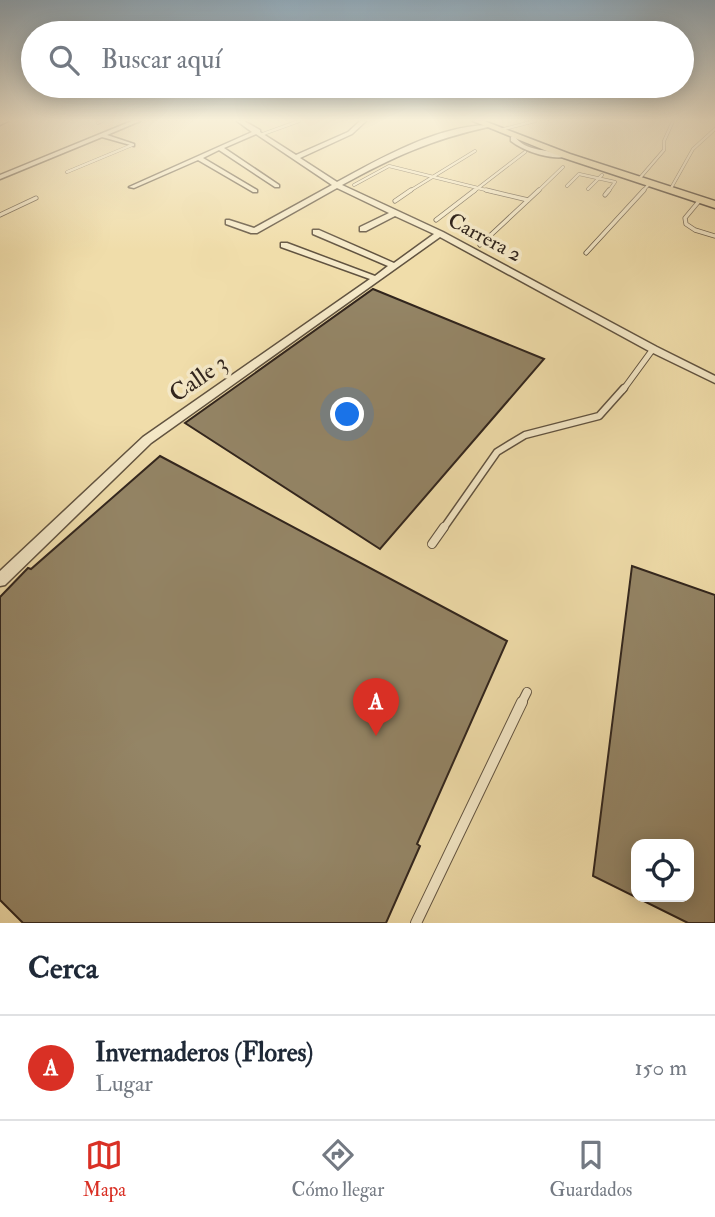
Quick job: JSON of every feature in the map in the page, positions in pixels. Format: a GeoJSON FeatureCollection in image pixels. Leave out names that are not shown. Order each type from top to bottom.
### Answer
{"type":"FeatureCollection","features":[{"type":"Feature","properties":{"kind":"main road"},"geometry":{"type":"LineString","coordinates":[[578,164],[608,169],[715,205]]}},
{"type":"Feature","properties":{"kind":"street"},"geometry":{"type":"LineString","coordinates":[[0,177],[27,164]]}},
{"type":"Feature","properties":{"kind":"street"},"geometry":{"type":"LineString","coordinates":[[132,187],[185,164]]}},
{"type":"Feature","properties":{"kind":"street"},"geometry":{"type":"LineString","coordinates":[[209,164],[255,191]]}},
{"type":"Feature","properties":{"kind":"street"},"geometry":{"type":"LineString","coordinates":[[244,164],[277,186]]}},
{"type":"Feature","properties":{"kind":"street","name":"Carrera 2"},"geometry":{"type":"LineString","coordinates":[[304,164],[338,186],[440,234],[715,380]]}},
{"type":"Feature","properties":{"kind":"street"},"geometry":{"type":"LineString","coordinates":[[229,222],[254,231],[379,164]]}},
{"type":"Feature","properties":{"kind":"street"},"geometry":{"type":"LineString","coordinates":[[363,229],[395,213]]}},
{"type":"Feature","properties":{"kind":"street"},"geometry":{"type":"LineString","coordinates":[[316,232],[394,266]]}},
{"type":"Feature","properties":{"kind":"street","name":"Calle 3"},"geometry":{"type":"LineString","coordinates":[[0,580],[147,440],[440,234]]}},
{"type":"Feature","properties":{"kind":"street"},"geometry":{"type":"LineString","coordinates":[[284,245],[374,278]]}},
{"type":"Feature","properties":{"kind":"lane"},"geometry":{"type":"LineString","coordinates":[[67,172],[86,164]]}},
{"type":"Feature","properties":{"kind":"lane"},"geometry":{"type":"LineString","coordinates":[[395,201],[451,164]]}},
{"type":"Feature","properties":{"kind":"lane"},"geometry":{"type":"LineString","coordinates":[[436,220],[509,164]]}},
{"type":"Feature","properties":{"kind":"lane"},"geometry":{"type":"LineString","coordinates":[[480,244],[563,164]]}},
{"type":"Feature","properties":{"kind":"lane"},"geometry":{"type":"LineString","coordinates":[[639,180],[652,164]]}},
{"type":"Feature","properties":{"kind":"lane"},"geometry":{"type":"LineString","coordinates":[[670,190],[685,164]]}},
{"type":"Feature","properties":{"kind":"lane"},"geometry":{"type":"LineString","coordinates":[[354,185],[386,166],[528,200]]}},
{"type":"Feature","properties":{"kind":"lane"},"geometry":{"type":"LineString","coordinates":[[588,189],[608,169]]}},
{"type":"Feature","properties":{"kind":"lane"},"geometry":{"type":"LineString","coordinates":[[567,186],[579,174],[600,177],[616,183],[605,195]]}},
{"type":"Feature","properties":{"kind":"lane"},"geometry":{"type":"LineString","coordinates":[[586,253],[650,183]]}},
{"type":"Feature","properties":{"kind":"lane"},"geometry":{"type":"LineString","coordinates":[[0,215],[36,198]]}},
{"type":"Feature","properties":{"kind":"lane"},"geometry":{"type":"LineString","coordinates":[[700,200],[685,218],[686,224],[695,230],[715,236]]}},
{"type":"Feature","properties":{"kind":"lane"},"geometry":{"type":"LineString","coordinates":[[432,544],[497,452],[526,435],[599,416],[617,398],[653,349]]}},
{"type":"Feature","properties":{"kind":"lane"},"geometry":{"type":"LineString","coordinates":[[416,923],[527,692]]}},
{"type":"Feature","properties":{"kind":"building"},"geometry":{"type":"Polygon","coordinates":[[[373,289],[544,359],[380,549],[185,423],[373,289]]]}},
{"type":"Feature","properties":{"kind":"building"},"geometry":{"type":"Polygon","coordinates":[[[160,456],[507,641],[417,844],[420,846],[386,923],[23,923],[0,900],[0,597],[28,568],[31,569],[160,456]]]}},
{"type":"Feature","properties":{"kind":"building"},"geometry":{"type":"Polygon","coordinates":[[[632,566],[715,595],[715,923],[688,923],[646,902],[694,902],[694,839],[631,839],[631,895],[593,876],[632,566]]]}},
{"type":"Feature","properties":{"kind":"place","name":"Invernaderos (Flores)"},"geometry":{"type":"Point","coordinates":[376,736]}}]}
